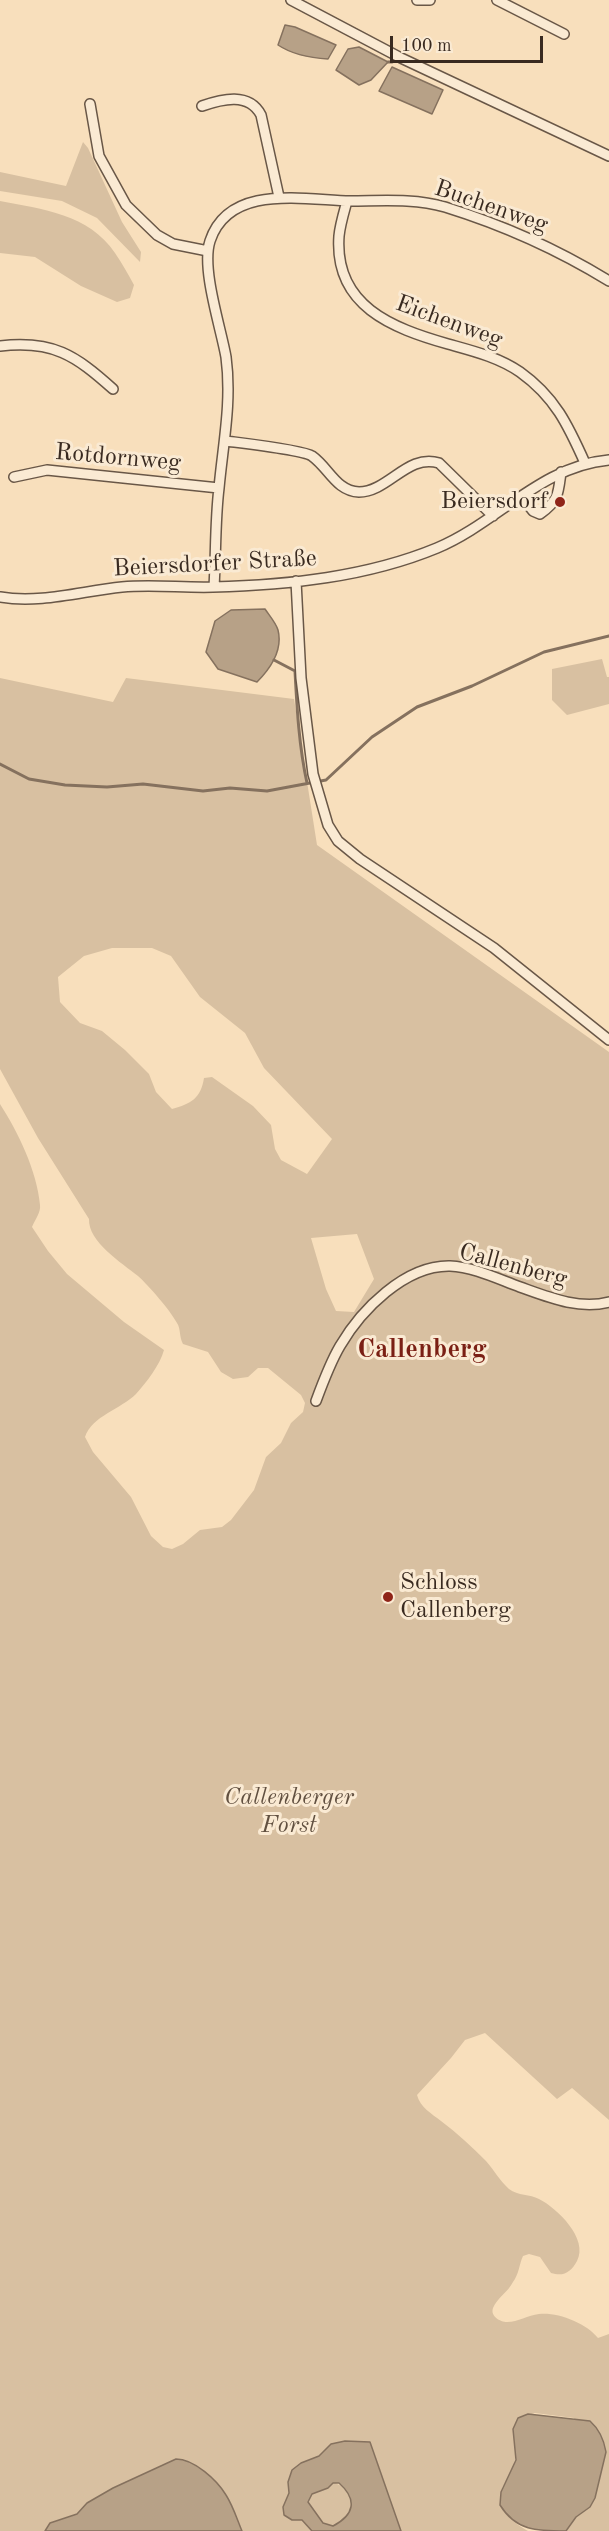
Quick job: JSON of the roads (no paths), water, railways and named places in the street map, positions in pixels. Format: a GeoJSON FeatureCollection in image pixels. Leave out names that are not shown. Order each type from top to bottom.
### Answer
{"type":"FeatureCollection","features":[{"type":"Feature","properties":{"kind":"street"},"geometry":{"type":"LineString","coordinates":[[291,0],[401,58],[609,156]]}},
{"type":"Feature","properties":{"kind":"street"},"geometry":{"type":"LineString","coordinates":[[417,0],[430,0]]}},
{"type":"Feature","properties":{"kind":"street"},"geometry":{"type":"LineString","coordinates":[[497,0],[564,34]]}},
{"type":"Feature","properties":{"kind":"street"},"geometry":{"type":"LineString","coordinates":[[202,106],[220,100],[242,100],[257,107],[261,115],[279,197]]}},
{"type":"Feature","properties":{"kind":"street"},"geometry":{"type":"LineString","coordinates":[[90,104],[99,156],[126,205],[157,235],[173,244],[208,251]]}},
{"type":"Feature","properties":{"kind":"street","name":"Buchenweg"},"geometry":{"type":"LineString","coordinates":[[214,587],[219,488],[226,441],[228,394],[226,358],[210,280],[208,251],[216,230],[229,214],[248,203],[279,197],[412,202],[445,207],[556,250],[609,281]]}},
{"type":"Feature","properties":{"kind":"street","name":"Eichenweg"},"geometry":{"type":"LineString","coordinates":[[347,201],[339,235],[340,256],[344,274],[355,296],[372,314],[400,329],[489,355],[519,372],[556,405],[585,463]]}},
{"type":"Feature","properties":{"kind":"street"},"geometry":{"type":"LineString","coordinates":[[0,346],[34,344],[53,348],[85,364],[113,389]]}},
{"type":"Feature","properties":{"kind":"street"},"geometry":{"type":"LineString","coordinates":[[226,441],[309,454],[338,484],[359,492],[383,483],[418,463],[432,461],[439,463],[493,516]]}},
{"type":"Feature","properties":{"kind":"street","name":"Beiersdorfer Straße"},"geometry":{"type":"LineString","coordinates":[[0,597],[35,599],[124,587],[214,587],[296,581],[356,573],[394,563],[454,540],[522,497],[545,479],[585,463],[609,460]]}},
{"type":"Feature","properties":{"kind":"street","name":"Rotdornweg"},"geometry":{"type":"LineString","coordinates":[[14,477],[47,470],[219,488]]}},
{"type":"Feature","properties":{"kind":"street"},"geometry":{"type":"LineString","coordinates":[[522,497],[533,511],[540,514],[557,499],[561,472]]}},
{"type":"Feature","properties":{"kind":"street"},"geometry":{"type":"LineString","coordinates":[[296,581],[301,678],[313,774],[328,825],[338,841],[360,859],[494,948],[609,1040]]}},
{"type":"Feature","properties":{"kind":"street","name":"Callenberg"},"geometry":{"type":"LineString","coordinates":[[316,1401],[340,1346],[351,1329],[388,1289],[409,1275],[450,1266],[474,1270],[539,1294],[586,1305],[609,1302]]}},
{"type":"Feature","properties":{"kind":"waterway"},"geometry":{"type":"LineString","coordinates":[[0,764],[29,779],[65,785],[107,787],[143,784],[203,791],[230,788],[267,791],[326,780],[372,737],[417,707],[472,686],[544,652],[609,636]]}},
{"type":"Feature","properties":{"kind":"waterway"},"geometry":{"type":"LineString","coordinates":[[274,660],[295,671],[300,741],[307,783]]}},
{"type":"Feature","properties":{"kind":"place","name":"Beiersdorf"},"geometry":{"type":"Point","coordinates":[560,502]}},
{"type":"Feature","properties":{"kind":"place","name":"Schloss Callenberg"},"geometry":{"type":"Point","coordinates":[388,1597]}},
{"type":"Feature","properties":{"kind":"district","name":"Callenberg"},"geometry":{"type":"Point","coordinates":[422,1350]}},
{"type":"Feature","properties":{"kind":"park label","name":"Callenberger Forst"},"geometry":{"type":"Point","coordinates":[289,1812]}}]}
